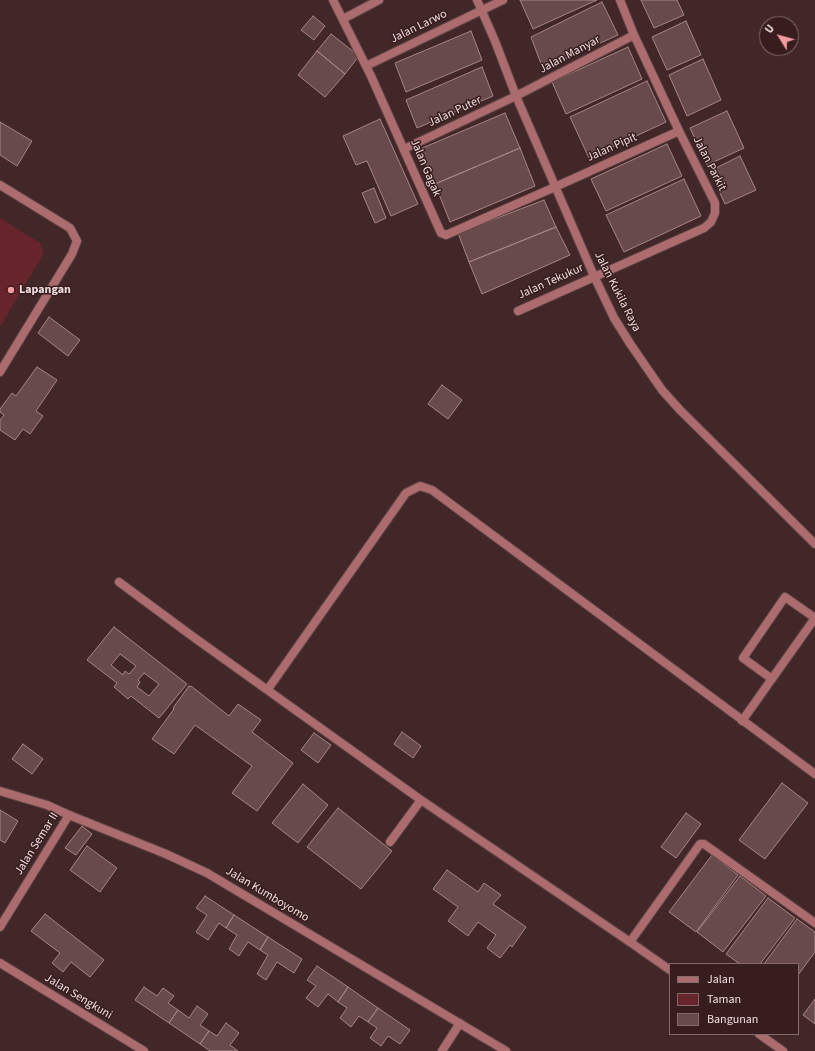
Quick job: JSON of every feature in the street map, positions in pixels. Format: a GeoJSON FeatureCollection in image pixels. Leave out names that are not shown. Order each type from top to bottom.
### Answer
{"type":"FeatureCollection","features":[{"type":"Feature","properties":{"kind":"street","name":"Jalan Gagak"},"geometry":{"type":"LineString","coordinates":[[333,0],[366,66],[441,233],[446,235],[555,187]]}},
{"type":"Feature","properties":{"kind":"street"},"geometry":{"type":"LineString","coordinates":[[343,19],[379,0]]}},
{"type":"Feature","properties":{"kind":"street","name":"Jalan Kukila Raya"},"geometry":{"type":"LineString","coordinates":[[477,0],[555,187],[614,318],[662,390],[680,410],[815,544]]}},
{"type":"Feature","properties":{"kind":"street","name":"Jalan Larwo"},"geometry":{"type":"LineString","coordinates":[[366,66],[503,0]]}},
{"type":"Feature","properties":{"kind":"street","name":"Jalan Parkit"},"geometry":{"type":"LineString","coordinates":[[594,276],[704,228],[711,222],[715,213],[715,203],[634,35],[620,0]]}},
{"type":"Feature","properties":{"kind":"street","name":"Jalan Manyar"},"geometry":{"type":"LineString","coordinates":[[516,96],[634,35]]}},
{"type":"Feature","properties":{"kind":"street","name":"Jalan Puter"},"geometry":{"type":"LineString","coordinates":[[404,148],[516,96]]}},
{"type":"Feature","properties":{"kind":"street","name":"Jalan Pipit"},"geometry":{"type":"LineString","coordinates":[[555,187],[679,131]]}},
{"type":"Feature","properties":{"kind":"street"},"geometry":{"type":"LineString","coordinates":[[0,185],[70,228],[77,241],[72,254],[0,372]]}},
{"type":"Feature","properties":{"kind":"street","name":"Jalan Tekukur"},"geometry":{"type":"LineString","coordinates":[[518,311],[594,276]]}},
{"type":"Feature","properties":{"kind":"street"},"geometry":{"type":"LineString","coordinates":[[268,689],[406,493],[420,486],[432,490],[815,774]]}},
{"type":"Feature","properties":{"kind":"street"},"geometry":{"type":"LineString","coordinates":[[119,582],[186,632],[268,689],[421,800],[669,969]]}},
{"type":"Feature","properties":{"kind":"street"},"geometry":{"type":"LineString","coordinates":[[742,721],[772,679],[815,618],[785,597],[743,658],[772,679]]}},
{"type":"Feature","properties":{"kind":"street","name":"Jalan Kumboyomo"},"geometry":{"type":"LineString","coordinates":[[0,791],[47,805],[166,854],[207,873],[506,1051]]}},
{"type":"Feature","properties":{"kind":"street"},"geometry":{"type":"LineString","coordinates":[[390,842],[421,800]]}},
{"type":"Feature","properties":{"kind":"street","name":"Jalan Semar II"},"geometry":{"type":"LineString","coordinates":[[0,927],[69,815]]}},
{"type":"Feature","properties":{"kind":"street"},"geometry":{"type":"LineString","coordinates":[[630,942],[700,844],[704,844],[815,923]]}},
{"type":"Feature","properties":{"kind":"street","name":"Jalan Sengkuni"},"geometry":{"type":"LineString","coordinates":[[0,963],[144,1051]]}},
{"type":"Feature","properties":{"kind":"street"},"geometry":{"type":"LineString","coordinates":[[442,1051],[460,1023]]}},
{"type":"Feature","properties":{"kind":"street"},"geometry":{"type":"LineString","coordinates":[[760,1035],[783,1051]]}},
{"type":"Feature","properties":{"kind":"green space","name":"Lapangan"},"geometry":{"type":"Polygon","coordinates":[[[0,218],[40,243],[44,253],[0,327],[0,218]]]}},
{"type":"Feature","properties":{"kind":"building"},"geometry":{"type":"Polygon","coordinates":[[[520,0],[597,0],[533,29],[520,0]]]}},
{"type":"Feature","properties":{"kind":"building"},"geometry":{"type":"Polygon","coordinates":[[[641,0],[677,0],[684,15],[654,28],[641,0]]]}},
{"type":"Feature","properties":{"kind":"building"},"geometry":{"type":"Polygon","coordinates":[[[602,2],[618,35],[543,69],[531,37],[602,2]]]}},
{"type":"Feature","properties":{"kind":"building"},"geometry":{"type":"Polygon","coordinates":[[[313,16],[325,26],[314,40],[301,30],[313,16]]]}},
{"type":"Feature","properties":{"kind":"building"},"geometry":{"type":"Polygon","coordinates":[[[686,21],[701,55],[667,70],[652,37],[686,21]]]}},
{"type":"Feature","properties":{"kind":"building"},"geometry":{"type":"Polygon","coordinates":[[[471,31],[482,60],[406,92],[395,63],[471,31]]]}},
{"type":"Feature","properties":{"kind":"building"},"geometry":{"type":"Polygon","coordinates":[[[331,34],[359,56],[345,74],[317,51],[331,34]]]}},
{"type":"Feature","properties":{"kind":"building"},"geometry":{"type":"Polygon","coordinates":[[[628,47],[642,79],[566,114],[552,82],[628,47]]]}},
{"type":"Feature","properties":{"kind":"building"},"geometry":{"type":"Polygon","coordinates":[[[317,51],[345,74],[325,97],[298,75],[317,51]]]}},
{"type":"Feature","properties":{"kind":"building"},"geometry":{"type":"Polygon","coordinates":[[[703,59],[721,100],[687,116],[669,75],[703,59]]]}},
{"type":"Feature","properties":{"kind":"building"},"geometry":{"type":"Polygon","coordinates":[[[482,67],[493,96],[417,128],[406,100],[482,67]]]}},
{"type":"Feature","properties":{"kind":"building"},"geometry":{"type":"Polygon","coordinates":[[[647,81],[666,122],[589,158],[570,117],[647,81]]]}},
{"type":"Feature","properties":{"kind":"building"},"geometry":{"type":"Polygon","coordinates":[[[727,111],[744,148],[707,165],[690,128],[727,111]]]}},
{"type":"Feature","properties":{"kind":"building"},"geometry":{"type":"Polygon","coordinates":[[[505,113],[520,148],[435,184],[420,149],[505,113]]]}},
{"type":"Feature","properties":{"kind":"building"},"geometry":{"type":"Polygon","coordinates":[[[380,119],[418,204],[391,216],[367,161],[356,165],[343,136],[380,119]]]}},
{"type":"Feature","properties":{"kind":"building"},"geometry":{"type":"Polygon","coordinates":[[[0,122],[32,141],[17,166],[0,155],[0,122]]]}},
{"type":"Feature","properties":{"kind":"building"},"geometry":{"type":"Polygon","coordinates":[[[667,144],[682,176],[606,211],[591,179],[667,144]]]}},
{"type":"Feature","properties":{"kind":"building"},"geometry":{"type":"Polygon","coordinates":[[[520,148],[535,186],[450,222],[435,184],[520,148]]]}},
{"type":"Feature","properties":{"kind":"building"},"geometry":{"type":"Polygon","coordinates":[[[740,156],[756,190],[725,204],[710,171],[740,156]]]}},
{"type":"Feature","properties":{"kind":"building"},"geometry":{"type":"Polygon","coordinates":[[[684,179],[701,216],[624,252],[606,215],[684,179]]]}},
{"type":"Feature","properties":{"kind":"building"},"geometry":{"type":"Polygon","coordinates":[[[374,188],[386,218],[375,223],[362,193],[374,188]]]}},
{"type":"Feature","properties":{"kind":"building"},"geometry":{"type":"Polygon","coordinates":[[[544,200],[556,227],[469,262],[458,233],[544,200]]]}},
{"type":"Feature","properties":{"kind":"building"},"geometry":{"type":"Polygon","coordinates":[[[556,227],[570,255],[482,294],[469,262],[556,227]]]}},
{"type":"Feature","properties":{"kind":"building"},"geometry":{"type":"Polygon","coordinates":[[[49,317],[80,340],[68,356],[38,333],[49,317]]]}},
{"type":"Feature","properties":{"kind":"building"},"geometry":{"type":"Polygon","coordinates":[[[37,367],[57,380],[36,411],[43,416],[30,434],[23,429],[15,440],[0,430],[0,420],[4,415],[0,412],[0,409],[12,393],[16,396],[37,367]]]}},
{"type":"Feature","properties":{"kind":"building"},"geometry":{"type":"Polygon","coordinates":[[[442,385],[462,400],[448,419],[428,404],[442,385]]]}},
{"type":"Feature","properties":{"kind":"building"},"geometry":{"type":"Polygon","coordinates":[[[114,627],[187,684],[159,718],[131,696],[128,699],[114,687],[117,683],[87,660],[114,627]],[[120,654],[111,665],[123,675],[125,671],[129,674],[136,666],[120,654]],[[144,673],[138,680],[140,682],[137,687],[149,696],[159,684],[144,673]]]}},
{"type":"Feature","properties":{"kind":"building"},"geometry":{"type":"Polygon","coordinates":[[[189,686],[229,716],[238,704],[261,720],[252,732],[293,763],[257,811],[232,793],[252,766],[195,725],[174,754],[152,739],[189,686]]]}},
{"type":"Feature","properties":{"kind":"building"},"geometry":{"type":"Polygon","coordinates":[[[402,732],[421,746],[413,758],[394,744],[402,732]]]}},
{"type":"Feature","properties":{"kind":"building"},"geometry":{"type":"Polygon","coordinates":[[[314,733],[331,745],[318,763],[301,750],[314,733]]]}},
{"type":"Feature","properties":{"kind":"building"},"geometry":{"type":"Polygon","coordinates":[[[23,744],[43,759],[32,774],[12,759],[23,744]]]}},
{"type":"Feature","properties":{"kind":"building"},"geometry":{"type":"Polygon","coordinates":[[[782,783],[808,803],[765,859],[739,840],[782,783]]]}},
{"type":"Feature","properties":{"kind":"building"},"geometry":{"type":"Polygon","coordinates":[[[303,784],[328,805],[298,843],[272,823],[303,784]]]}},
{"type":"Feature","properties":{"kind":"building"},"geometry":{"type":"Polygon","coordinates":[[[338,808],[392,851],[361,889],[307,847],[338,808]]]}},
{"type":"Feature","properties":{"kind":"building"},"geometry":{"type":"Polygon","coordinates":[[[0,810],[18,821],[5,843],[0,840],[0,810]]]}},
{"type":"Feature","properties":{"kind":"building"},"geometry":{"type":"Polygon","coordinates":[[[686,813],[701,824],[676,858],[661,847],[686,813]]]}},
{"type":"Feature","properties":{"kind":"building"},"geometry":{"type":"Polygon","coordinates":[[[82,826],[92,834],[76,855],[65,848],[82,826]]]}},
{"type":"Feature","properties":{"kind":"building"},"geometry":{"type":"Polygon","coordinates":[[[87,846],[117,868],[100,892],[70,870],[87,846]]]}},
{"type":"Feature","properties":{"kind":"building"},"geometry":{"type":"Polygon","coordinates":[[[712,855],[738,875],[696,932],[669,912],[712,855]]]}},
{"type":"Feature","properties":{"kind":"building"},"geometry":{"type":"Polygon","coordinates":[[[447,870],[478,892],[484,883],[501,895],[493,904],[526,927],[512,947],[510,945],[500,958],[487,948],[496,935],[478,922],[468,936],[448,921],[458,907],[433,889],[447,870]]]}},
{"type":"Feature","properties":{"kind":"building"},"geometry":{"type":"Polygon","coordinates":[[[740,876],[766,896],[723,952],[697,932],[740,876]]]}},
{"type":"Feature","properties":{"kind":"building"},"geometry":{"type":"Polygon","coordinates":[[[205,896],[234,915],[226,928],[219,923],[208,940],[196,932],[207,915],[196,908],[205,896]]]}},
{"type":"Feature","properties":{"kind":"building"},"geometry":{"type":"Polygon","coordinates":[[[768,898],[795,918],[761,963],[739,963],[726,954],[768,898]]]}},
{"type":"Feature","properties":{"kind":"building"},"geometry":{"type":"Polygon","coordinates":[[[45,914],[104,960],[90,977],[71,962],[63,972],[52,963],[60,953],[31,931],[45,914]]]}},
{"type":"Feature","properties":{"kind":"building"},"geometry":{"type":"Polygon","coordinates":[[[234,915],[268,937],[260,950],[248,942],[239,956],[229,949],[237,935],[226,928],[234,915]]]}},
{"type":"Feature","properties":{"kind":"building"},"geometry":{"type":"Polygon","coordinates":[[[797,919],[815,932],[815,952],[799,974],[799,963],[765,963],[797,919]]]}},
{"type":"Feature","properties":{"kind":"building"},"geometry":{"type":"Polygon","coordinates":[[[268,937],[302,959],[294,973],[277,962],[266,980],[257,974],[268,955],[260,950],[268,937]]]}},
{"type":"Feature","properties":{"kind":"building"},"geometry":{"type":"Polygon","coordinates":[[[317,966],[348,987],[338,1002],[328,994],[318,1007],[306,998],[316,986],[307,980],[317,966]]]}},
{"type":"Feature","properties":{"kind":"building"},"geometry":{"type":"Polygon","coordinates":[[[144,987],[157,996],[163,988],[174,996],[168,1003],[178,1010],[169,1023],[135,1000],[144,987]]]}},
{"type":"Feature","properties":{"kind":"building"},"geometry":{"type":"Polygon","coordinates":[[[348,987],[378,1008],[368,1022],[359,1016],[351,1027],[340,1018],[347,1008],[338,1002],[348,987]]]}},
{"type":"Feature","properties":{"kind":"building"},"geometry":{"type":"Polygon","coordinates":[[[815,999],[815,1024],[803,1015],[815,999]]]}},
{"type":"Feature","properties":{"kind":"building"},"geometry":{"type":"Polygon","coordinates":[[[197,1006],[208,1014],[200,1025],[209,1031],[200,1044],[169,1023],[178,1010],[189,1018],[197,1006]]]}},
{"type":"Feature","properties":{"kind":"building"},"geometry":{"type":"Polygon","coordinates":[[[378,1008],[410,1030],[400,1044],[388,1036],[381,1046],[370,1038],[377,1028],[368,1022],[378,1008]]]}},
{"type":"Feature","properties":{"kind":"building"},"geometry":{"type":"Polygon","coordinates":[[[226,1023],[239,1033],[230,1045],[238,1051],[210,1051],[200,1044],[209,1031],[217,1036],[226,1023]]]}},
{"type":"Feature","properties":{"kind":"place","name":"Lapangan"},"geometry":{"type":"Point","coordinates":[11,290]}}]}
